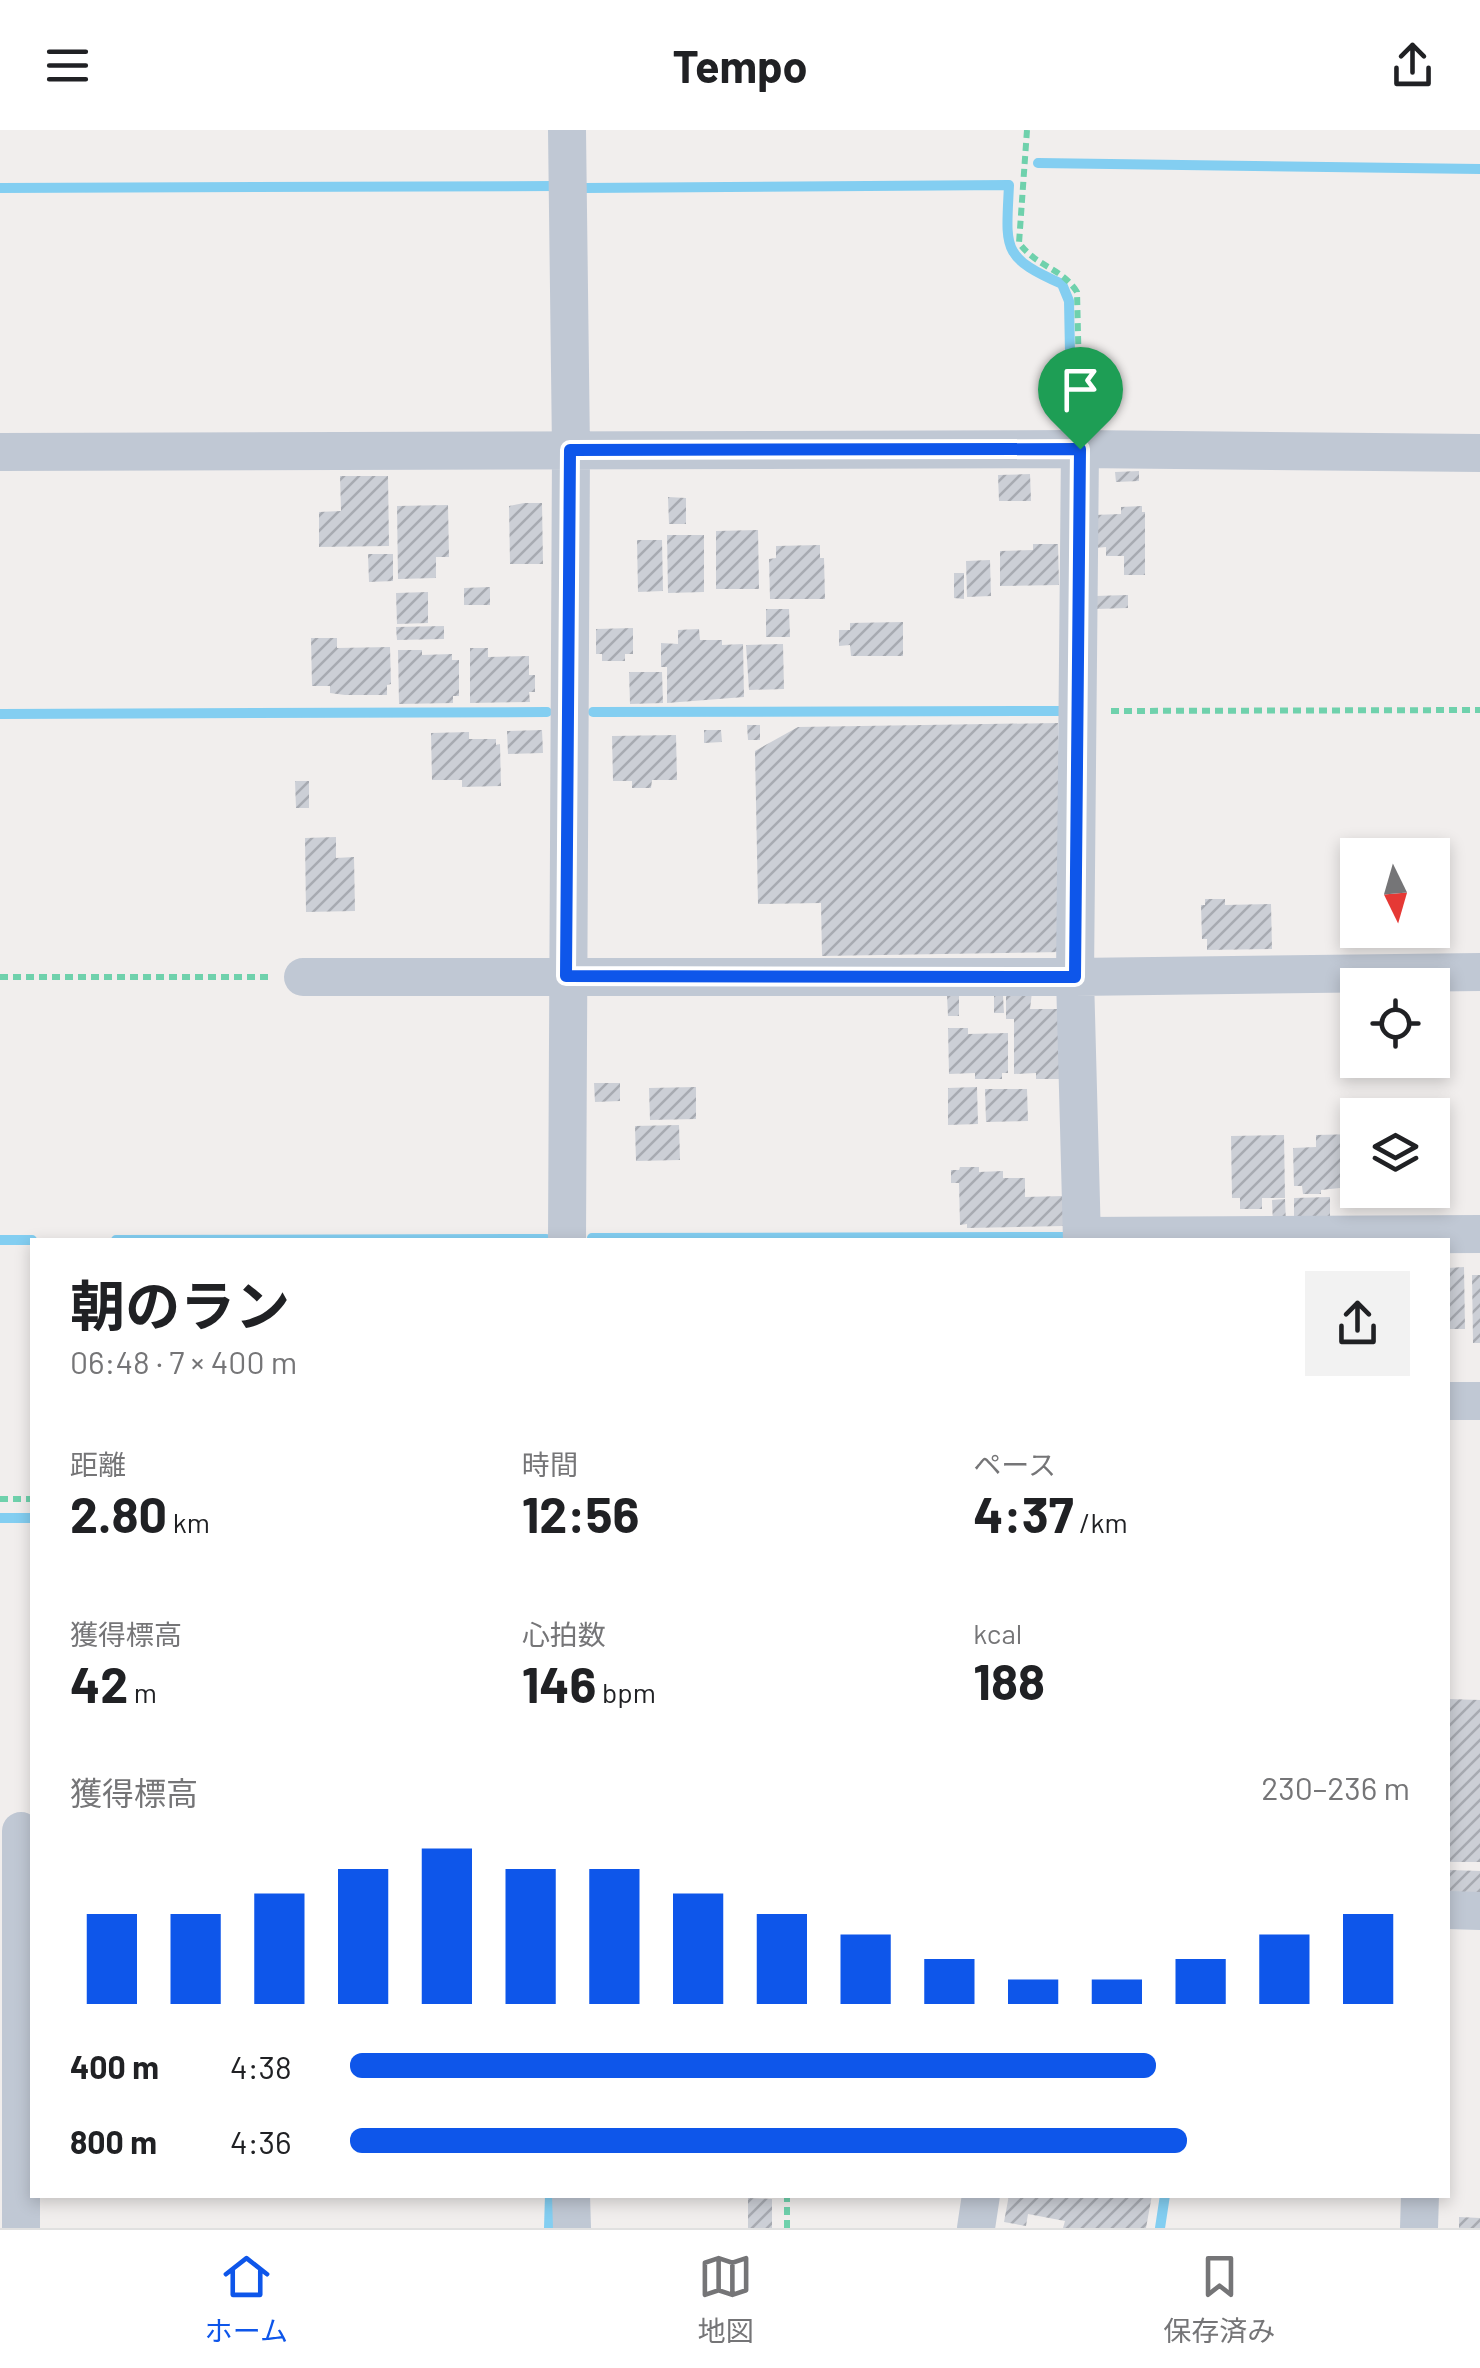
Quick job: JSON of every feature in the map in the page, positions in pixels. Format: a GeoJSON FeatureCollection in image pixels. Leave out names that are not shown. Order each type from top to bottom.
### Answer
{"type":"FeatureCollection","features":[{"type":"Feature","properties":{"kind":"street"},"geometry":{"type":"LineString","coordinates":[[566,130],[570,450],[567,1238]]}},
{"type":"Feature","properties":{"kind":"street"},"geometry":{"type":"LineString","coordinates":[[1080,449],[1075,977],[1082,1238],[1480,1234]]}},
{"type":"Feature","properties":{"kind":"street"},"geometry":{"type":"LineString","coordinates":[[0,452],[1480,452]]}},
{"type":"Feature","properties":{"kind":"street"},"geometry":{"type":"LineString","coordinates":[[303,977],[1075,977],[1480,972]]}},
{"type":"Feature","properties":{"kind":"street"},"geometry":{"type":"LineString","coordinates":[[1450,1401],[1480,1401]]}},
{"type":"Feature","properties":{"kind":"street"},"geometry":{"type":"LineString","coordinates":[[18,1831],[21,2228]]}},
{"type":"Feature","properties":{"kind":"street"},"geometry":{"type":"LineString","coordinates":[[1450,1910],[1480,1911]]}},
{"type":"Feature","properties":{"kind":"street"},"geometry":{"type":"LineString","coordinates":[[571,2198],[572,2228]]}},
{"type":"Feature","properties":{"kind":"street"},"geometry":{"type":"LineString","coordinates":[[976,2228],[981,2198]]}},
{"type":"Feature","properties":{"kind":"street"},"geometry":{"type":"LineString","coordinates":[[1419,2228],[1420,2198]]}},
{"type":"Feature","properties":{"kind":"path"},"geometry":{"type":"LineString","coordinates":[[1026,130],[1018,243],[1032,260],[1068,278],[1077,292],[1080,449]]}},
{"type":"Feature","properties":{"kind":"path"},"geometry":{"type":"LineString","coordinates":[[1078,711],[1480,710]]}},
{"type":"Feature","properties":{"kind":"path"},"geometry":{"type":"LineString","coordinates":[[0,977],[303,977]]}},
{"type":"Feature","properties":{"kind":"path"},"geometry":{"type":"LineString","coordinates":[[0,1499],[30,1498]]}},
{"type":"Feature","properties":{"kind":"path"},"geometry":{"type":"LineString","coordinates":[[786,2198],[786,2228]]}},
{"type":"Feature","properties":{"kind":"building"},"geometry":{"type":"Polygon","coordinates":[[[1139,471],[1139,481],[1116,482],[1115,472],[1139,471]]]}},
{"type":"Feature","properties":{"kind":"building"},"geometry":{"type":"Polygon","coordinates":[[[1030,474],[1031,501],[999,501],[998,475],[1030,474]]]}},
{"type":"Feature","properties":{"kind":"building"},"geometry":{"type":"Polygon","coordinates":[[[340,476],[388,476],[389,546],[319,547],[319,512],[341,511],[340,476]]]}},
{"type":"Feature","properties":{"kind":"building"},"geometry":{"type":"Polygon","coordinates":[[[668,497],[686,498],[686,524],[669,524],[668,497]]]}},
{"type":"Feature","properties":{"kind":"building"},"geometry":{"type":"Polygon","coordinates":[[[542,503],[543,564],[510,564],[509,506],[542,503]]]}},
{"type":"Feature","properties":{"kind":"building"},"geometry":{"type":"Polygon","coordinates":[[[448,505],[449,557],[436,557],[436,578],[398,579],[397,506],[448,505]]]}},
{"type":"Feature","properties":{"kind":"building"},"geometry":{"type":"Polygon","coordinates":[[[1142,506],[1145,575],[1124,575],[1124,556],[1106,556],[1106,547],[1095,548],[1094,515],[1121,514],[1121,507],[1142,506]]]}},
{"type":"Feature","properties":{"kind":"building"},"geometry":{"type":"Polygon","coordinates":[[[758,530],[759,589],[716,589],[716,531],[758,530]]]}},
{"type":"Feature","properties":{"kind":"building"},"geometry":{"type":"Polygon","coordinates":[[[667,535],[704,535],[704,592],[668,593],[667,535]]]}},
{"type":"Feature","properties":{"kind":"building"},"geometry":{"type":"Polygon","coordinates":[[[637,540],[662,540],[663,591],[638,592],[637,540]]]}},
{"type":"Feature","properties":{"kind":"building"},"geometry":{"type":"Polygon","coordinates":[[[1033,544],[1058,544],[1059,585],[1000,586],[1000,551],[1033,550],[1033,544]]]}},
{"type":"Feature","properties":{"kind":"building"},"geometry":{"type":"Polygon","coordinates":[[[820,545],[825,599],[770,599],[769,559],[776,558],[776,546],[820,545]]]}},
{"type":"Feature","properties":{"kind":"building"},"geometry":{"type":"Polygon","coordinates":[[[368,554],[393,554],[393,581],[369,582],[368,554]]]}},
{"type":"Feature","properties":{"kind":"building"},"geometry":{"type":"Polygon","coordinates":[[[990,560],[991,596],[967,597],[966,561],[990,560]]]}},
{"type":"Feature","properties":{"kind":"building"},"geometry":{"type":"Polygon","coordinates":[[[954,573],[964,573],[964,599],[954,598],[954,573]]]}},
{"type":"Feature","properties":{"kind":"building"},"geometry":{"type":"Polygon","coordinates":[[[490,587],[490,605],[464,605],[464,588],[490,587]]]}},
{"type":"Feature","properties":{"kind":"building"},"geometry":{"type":"Polygon","coordinates":[[[428,592],[428,623],[397,624],[396,593],[428,592]]]}},
{"type":"Feature","properties":{"kind":"building"},"geometry":{"type":"Polygon","coordinates":[[[1128,595],[1128,608],[1096,609],[1095,596],[1128,595]]]}},
{"type":"Feature","properties":{"kind":"building"},"geometry":{"type":"Polygon","coordinates":[[[766,609],[789,609],[790,637],[766,637],[766,609]]]}},
{"type":"Feature","properties":{"kind":"building"},"geometry":{"type":"Polygon","coordinates":[[[903,622],[903,656],[851,656],[850,645],[839,646],[839,630],[850,630],[850,623],[903,622]]]}},
{"type":"Feature","properties":{"kind":"building"},"geometry":{"type":"Polygon","coordinates":[[[444,626],[444,639],[397,640],[396,627],[444,626]]]}},
{"type":"Feature","properties":{"kind":"building"},"geometry":{"type":"Polygon","coordinates":[[[633,628],[633,654],[625,654],[625,661],[602,661],[602,654],[596,654],[596,629],[633,628]]]}},
{"type":"Feature","properties":{"kind":"building"},"geometry":{"type":"Polygon","coordinates":[[[699,629],[700,640],[743,644],[744,697],[667,703],[667,667],[661,667],[661,643],[678,644],[678,630],[699,629]]]}},
{"type":"Feature","properties":{"kind":"building"},"geometry":{"type":"Polygon","coordinates":[[[311,638],[337,638],[337,648],[390,647],[391,684],[387,685],[387,695],[345,695],[330,693],[330,686],[312,686],[311,638]]]}},
{"type":"Feature","properties":{"kind":"building"},"geometry":{"type":"Polygon","coordinates":[[[783,644],[784,689],[749,690],[746,645],[783,644]]]}},
{"type":"Feature","properties":{"kind":"building"},"geometry":{"type":"Polygon","coordinates":[[[470,648],[488,648],[488,657],[529,656],[529,675],[535,675],[535,692],[529,692],[530,702],[470,703],[470,648]]]}},
{"type":"Feature","properties":{"kind":"building"},"geometry":{"type":"Polygon","coordinates":[[[398,650],[422,650],[422,655],[452,654],[452,660],[459,660],[459,696],[453,696],[453,703],[399,704],[398,650]]]}},
{"type":"Feature","properties":{"kind":"building"},"geometry":{"type":"Polygon","coordinates":[[[629,672],[662,672],[663,703],[630,704],[629,672]]]}},
{"type":"Feature","properties":{"kind":"building"},"geometry":{"type":"Polygon","coordinates":[[[1058,723],[1062,952],[822,956],[821,903],[758,904],[755,751],[798,727],[1058,723]]]}},
{"type":"Feature","properties":{"kind":"building"},"geometry":{"type":"Polygon","coordinates":[[[747,725],[760,725],[760,740],[748,740],[747,725]]]}},
{"type":"Feature","properties":{"kind":"building"},"geometry":{"type":"Polygon","coordinates":[[[542,730],[543,753],[508,754],[507,731],[542,730]]]}},
{"type":"Feature","properties":{"kind":"building"},"geometry":{"type":"Polygon","coordinates":[[[704,730],[721,730],[722,742],[704,743],[704,730]]]}},
{"type":"Feature","properties":{"kind":"building"},"geometry":{"type":"Polygon","coordinates":[[[469,732],[469,739],[496,739],[496,745],[500,744],[501,786],[462,787],[462,780],[432,780],[431,733],[469,732]]]}},
{"type":"Feature","properties":{"kind":"building"},"geometry":{"type":"Polygon","coordinates":[[[676,735],[677,780],[652,780],[651,788],[632,788],[632,781],[613,781],[612,736],[676,735]]]}},
{"type":"Feature","properties":{"kind":"building"},"geometry":{"type":"Polygon","coordinates":[[[295,781],[309,781],[309,808],[296,808],[295,781]]]}},
{"type":"Feature","properties":{"kind":"building"},"geometry":{"type":"Polygon","coordinates":[[[336,837],[336,858],[354,857],[355,911],[306,912],[305,838],[336,837]]]}},
{"type":"Feature","properties":{"kind":"building"},"geometry":{"type":"Polygon","coordinates":[[[1205,899],[1225,899],[1225,905],[1271,904],[1272,949],[1207,950],[1207,939],[1202,939],[1201,905],[1205,905],[1205,899]]]}},
{"type":"Feature","properties":{"kind":"building"},"geometry":{"type":"Polygon","coordinates":[[[1032,992],[1030,1009],[1058,1009],[1061,1079],[1036,1079],[1036,1073],[1014,1074],[1014,1019],[1006,1019],[1006,993],[1032,992]]]}},
{"type":"Feature","properties":{"kind":"building"},"geometry":{"type":"Polygon","coordinates":[[[947,995],[959,995],[959,1016],[948,1016],[947,995]]]}},
{"type":"Feature","properties":{"kind":"building"},"geometry":{"type":"Polygon","coordinates":[[[994,996],[1003,996],[1004,1013],[994,1013],[994,996]]]}},
{"type":"Feature","properties":{"kind":"building"},"geometry":{"type":"Polygon","coordinates":[[[948,1028],[968,1028],[968,1034],[1008,1033],[1008,1073],[1002,1073],[1002,1079],[975,1079],[975,1073],[949,1074],[948,1028]]]}},
{"type":"Feature","properties":{"kind":"building"},"geometry":{"type":"Polygon","coordinates":[[[594,1083],[620,1083],[620,1101],[595,1102],[594,1083]]]}},
{"type":"Feature","properties":{"kind":"building"},"geometry":{"type":"Polygon","coordinates":[[[696,1087],[696,1119],[650,1120],[649,1088],[696,1087]]]}},
{"type":"Feature","properties":{"kind":"building"},"geometry":{"type":"Polygon","coordinates":[[[977,1087],[978,1124],[948,1125],[948,1088],[977,1087]]]}},
{"type":"Feature","properties":{"kind":"building"},"geometry":{"type":"Polygon","coordinates":[[[985,1089],[1027,1089],[1028,1121],[986,1122],[985,1089]]]}},
{"type":"Feature","properties":{"kind":"building"},"geometry":{"type":"Polygon","coordinates":[[[679,1125],[680,1160],[636,1161],[635,1126],[679,1125]]]}},
{"type":"Feature","properties":{"kind":"building"},"geometry":{"type":"Polygon","coordinates":[[[1340,1134],[1340,1188],[1303,1194],[1302,1186],[1294,1186],[1293,1148],[1316,1147],[1316,1135],[1340,1134]]]}},
{"type":"Feature","properties":{"kind":"building"},"geometry":{"type":"Polygon","coordinates":[[[1284,1135],[1285,1198],[1262,1198],[1262,1209],[1240,1209],[1240,1198],[1232,1198],[1231,1136],[1284,1135]]]}},
{"type":"Feature","properties":{"kind":"building"},"geometry":{"type":"Polygon","coordinates":[[[979,1167],[979,1172],[1003,1171],[1003,1178],[1025,1178],[1025,1197],[1064,1196],[1064,1226],[960,1225],[959,1183],[951,1183],[951,1170],[979,1167]]]}},
{"type":"Feature","properties":{"kind":"building"},"geometry":{"type":"Polygon","coordinates":[[[1330,1197],[1330,1227],[1294,1227],[1294,1198],[1330,1197]]]}},
{"type":"Feature","properties":{"kind":"building"},"geometry":{"type":"Polygon","coordinates":[[[1285,1199],[1286,1224],[1273,1224],[1272,1200],[1285,1199]]]}},
{"type":"Feature","properties":{"kind":"building"},"geometry":{"type":"Polygon","coordinates":[[[1464,1267],[1465,1329],[1450,1329],[1450,1268],[1464,1267]]]}},
{"type":"Feature","properties":{"kind":"building"},"geometry":{"type":"Polygon","coordinates":[[[1472,1275],[1480,1275],[1480,1343],[1473,1343],[1472,1275]]]}},
{"type":"Feature","properties":{"kind":"building"},"geometry":{"type":"Polygon","coordinates":[[[1450,1699],[1480,1700],[1480,1862],[1450,1862],[1450,1699]]]}},
{"type":"Feature","properties":{"kind":"building"},"geometry":{"type":"Polygon","coordinates":[[[1450,1870],[1480,1871],[1480,1896],[1450,1895],[1450,1870]]]}},
{"type":"Feature","properties":{"kind":"building"},"geometry":{"type":"Polygon","coordinates":[[[748,2198],[772,2199],[772,2228],[748,2228],[748,2198]]]}},
{"type":"Feature","properties":{"kind":"building"},"geometry":{"type":"Polygon","coordinates":[[[1008,2198],[1151,2198],[1146,2228],[1063,2228],[1065,2221],[1028,2214],[1026,2226],[1004,2222],[1008,2198]]]}},
{"type":"Feature","properties":{"kind":"building"},"geometry":{"type":"Polygon","coordinates":[[[1459,2217],[1480,2218],[1480,2228],[1459,2228],[1459,2217]]]}},
{"type":"Feature","properties":{"kind":"waterway"},"geometry":{"type":"LineString","coordinates":[[1038,163],[1480,169]]}},
{"type":"Feature","properties":{"kind":"waterway"},"geometry":{"type":"LineString","coordinates":[[585,188],[1009,185],[1007,224],[1011,248],[1028,266],[1062,284],[1069,301],[1071,404]]}},
{"type":"Feature","properties":{"kind":"waterway"},"geometry":{"type":"LineString","coordinates":[[0,188],[554,186]]}},
{"type":"Feature","properties":{"kind":"waterway"},"geometry":{"type":"LineString","coordinates":[[593,712],[1067,711]]}},
{"type":"Feature","properties":{"kind":"waterway"},"geometry":{"type":"LineString","coordinates":[[0,714],[547,712]]}},
{"type":"Feature","properties":{"kind":"waterway"},"geometry":{"type":"LineString","coordinates":[[592,1238],[1069,1237],[1069,1230]]}},
{"type":"Feature","properties":{"kind":"waterway"},"geometry":{"type":"LineString","coordinates":[[0,1240],[30,1240]]}},
{"type":"Feature","properties":{"kind":"waterway"},"geometry":{"type":"LineString","coordinates":[[0,1518],[30,1518]]}},
{"type":"Feature","properties":{"kind":"waterway"},"geometry":{"type":"LineString","coordinates":[[549,2228],[550,2198]]}},
{"type":"Feature","properties":{"kind":"waterway"},"geometry":{"type":"LineString","coordinates":[[1160,2228],[1165,2198]]}},
{"type":"Feature","properties":{"kind":"route"},"geometry":{"type":"LineString","coordinates":[[1080,449],[1075,977],[566,976],[570,450],[1080,449]]}}]}
